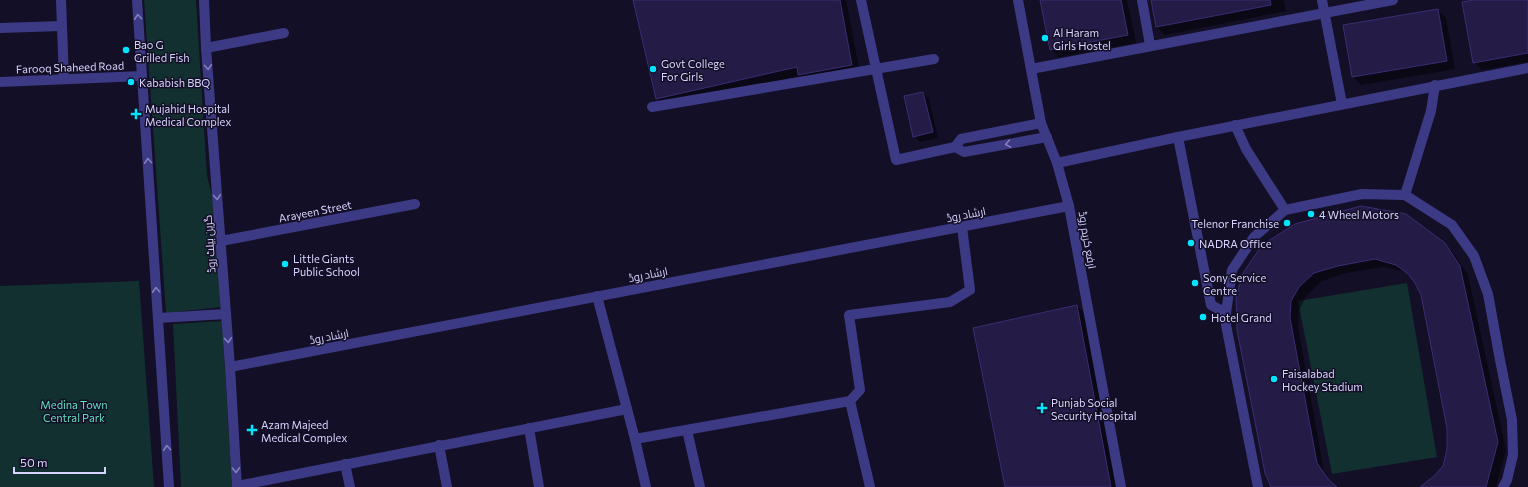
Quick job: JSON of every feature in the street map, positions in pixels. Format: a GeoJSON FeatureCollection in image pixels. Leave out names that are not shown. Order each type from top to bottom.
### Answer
{"type":"FeatureCollection","features":[{"type":"Feature","properties":{"kind":"street"},"geometry":{"type":"LineString","coordinates":[[61,0],[64,79]]}},
{"type":"Feature","properties":{"kind":"street"},"geometry":{"type":"LineString","coordinates":[[137,0],[170,487]]}},
{"type":"Feature","properties":{"kind":"street","name":"گرین بیلٹ روڈ"},"geometry":{"type":"LineString","coordinates":[[204,0],[206,48],[230,367],[237,486]]}},
{"type":"Feature","properties":{"kind":"street"},"geometry":{"type":"LineString","coordinates":[[862,0],[896,160],[955,147],[961,139],[1041,123]]}},
{"type":"Feature","properties":{"kind":"street","name":"ارفع کریم روڈ"},"geometry":{"type":"LineString","coordinates":[[1018,0],[1041,123],[1057,163],[1069,206],[1121,487]]}},
{"type":"Feature","properties":{"kind":"street"},"geometry":{"type":"LineString","coordinates":[[1142,0],[1150,45]]}},
{"type":"Feature","properties":{"kind":"street"},"geometry":{"type":"LineString","coordinates":[[1322,0],[1342,104]]}},
{"type":"Feature","properties":{"kind":"street"},"geometry":{"type":"LineString","coordinates":[[1031,69],[1150,45],[1393,0]]}},
{"type":"Feature","properties":{"kind":"street"},"geometry":{"type":"LineString","coordinates":[[0,28],[62,26]]}},
{"type":"Feature","properties":{"kind":"street"},"geometry":{"type":"LineString","coordinates":[[206,48],[284,33]]}},
{"type":"Feature","properties":{"kind":"street"},"geometry":{"type":"LineString","coordinates":[[652,107],[934,59]]}},
{"type":"Feature","properties":{"kind":"street"},"geometry":{"type":"LineString","coordinates":[[1057,163],[1234,125],[1528,68]]}},
{"type":"Feature","properties":{"kind":"street","name":"Farooq Shaheed Road"},"geometry":{"type":"LineString","coordinates":[[0,82],[142,76]]}},
{"type":"Feature","properties":{"kind":"street"},"geometry":{"type":"LineString","coordinates":[[1405,195],[1431,111],[1435,85]]}},
{"type":"Feature","properties":{"kind":"street"},"geometry":{"type":"LineString","coordinates":[[1234,125],[1246,149],[1285,210]]}},
{"type":"Feature","properties":{"kind":"street"},"geometry":{"type":"LineString","coordinates":[[955,147],[964,152],[1047,137]]}},
{"type":"Feature","properties":{"kind":"street"},"geometry":{"type":"LineString","coordinates":[[1178,137],[1211,305],[1226,313]]}},
{"type":"Feature","properties":{"kind":"street"},"geometry":{"type":"LineString","coordinates":[[1258,487],[1226,325],[1226,313],[1232,270],[1254,237],[1285,210],[1362,194],[1405,195],[1452,225],[1474,256],[1488,294],[1512,420],[1513,455],[1507,480],[1503,487]]}},
{"type":"Feature","properties":{"kind":"street","name":"Arayeen Street"},"geometry":{"type":"LineString","coordinates":[[220,241],[415,204]]}},
{"type":"Feature","properties":{"kind":"street","name":"ارشاد روڈ"},"geometry":{"type":"LineString","coordinates":[[230,367],[1069,206]]}},
{"type":"Feature","properties":{"kind":"street"},"geometry":{"type":"LineString","coordinates":[[635,439],[850,401],[860,390],[849,315],[950,302],[970,290],[962,227]]}},
{"type":"Feature","properties":{"kind":"street"},"geometry":{"type":"LineString","coordinates":[[597,296],[635,439],[646,487]]}},
{"type":"Feature","properties":{"kind":"street"},"geometry":{"type":"LineString","coordinates":[[158,318],[226,314]]}},
{"type":"Feature","properties":{"kind":"street"},"geometry":{"type":"LineString","coordinates":[[850,401],[870,487]]}},
{"type":"Feature","properties":{"kind":"street"},"geometry":{"type":"LineString","coordinates":[[237,486],[627,409]]}},
{"type":"Feature","properties":{"kind":"street"},"geometry":{"type":"LineString","coordinates":[[529,428],[539,487]]}},
{"type":"Feature","properties":{"kind":"street"},"geometry":{"type":"LineString","coordinates":[[687,430],[700,487]]}},
{"type":"Feature","properties":{"kind":"street"},"geometry":{"type":"LineString","coordinates":[[439,445],[447,487]]}},
{"type":"Feature","properties":{"kind":"street"},"geometry":{"type":"LineString","coordinates":[[345,464],[350,487]]}},
{"type":"Feature","properties":{"kind":"green space"},"geometry":{"type":"Polygon","coordinates":[[[144,0],[196,0],[207,176],[216,211],[221,307],[166,313],[144,0]]]}},
{"type":"Feature","properties":{"kind":"green space","name":"Medina Town Central Park"},"geometry":{"type":"Polygon","coordinates":[[[139,281],[154,487],[0,487],[0,286],[139,281]]]}},
{"type":"Feature","properties":{"kind":"green space"},"geometry":{"type":"Polygon","coordinates":[[[1407,283],[1437,457],[1332,474],[1298,301],[1407,283]]]}},
{"type":"Feature","properties":{"kind":"green space"},"geometry":{"type":"Polygon","coordinates":[[[222,321],[232,487],[181,487],[173,324],[222,321]]]}},
{"type":"Feature","properties":{"kind":"building"},"geometry":{"type":"Polygon","coordinates":[[[633,0],[840,0],[852,65],[798,75],[797,67],[656,99],[633,0]]]}},
{"type":"Feature","properties":{"kind":"building"},"geometry":{"type":"Polygon","coordinates":[[[1040,0],[1121,0],[1128,35],[1050,50],[1040,0]]]}},
{"type":"Feature","properties":{"kind":"building"},"geometry":{"type":"Polygon","coordinates":[[[1151,0],[1270,0],[1271,5],[1156,27],[1151,0]]]}},
{"type":"Feature","properties":{"kind":"building"},"geometry":{"type":"Polygon","coordinates":[[[1473,0],[1528,0],[1528,53],[1473,63],[1462,2],[1473,0]]]}},
{"type":"Feature","properties":{"kind":"building"},"geometry":{"type":"Polygon","coordinates":[[[1438,9],[1447,61],[1352,77],[1343,25],[1438,9]]]}},
{"type":"Feature","properties":{"kind":"building"},"geometry":{"type":"Polygon","coordinates":[[[923,92],[933,132],[913,137],[904,96],[923,92]]]}},
{"type":"Feature","properties":{"kind":"building","name":"Faisalabad Hockey Stadium"},"geometry":{"type":"Polygon","coordinates":[[[1361,206],[1406,214],[1445,243],[1460,266],[1498,442],[1486,487],[1420,487],[1434,476],[1443,466],[1447,449],[1447,428],[1421,295],[1415,283],[1408,274],[1396,265],[1375,259],[1338,266],[1314,273],[1299,287],[1291,301],[1290,318],[1317,463],[1328,479],[1337,487],[1271,487],[1265,473],[1237,330],[1236,297],[1243,273],[1262,245],[1295,224],[1361,206]]]}},
{"type":"Feature","properties":{"kind":"building","name":"Punjab Social Security Hospital"},"geometry":{"type":"Polygon","coordinates":[[[1077,305],[1111,487],[1005,487],[973,328],[1077,305]]]}},
{"type":"Feature","properties":{"kind":"place","name":"Al Haram Girls Hostel"},"geometry":{"type":"Point","coordinates":[1045,38]}},
{"type":"Feature","properties":{"kind":"place","name":"Bao G Grilled Fish"},"geometry":{"type":"Point","coordinates":[126,50]}},
{"type":"Feature","properties":{"kind":"place","name":"Govt College For Girls"},"geometry":{"type":"Point","coordinates":[653,69]}},
{"type":"Feature","properties":{"kind":"place","name":"Kababish BBQ"},"geometry":{"type":"Point","coordinates":[131,82]}},
{"type":"Feature","properties":{"kind":"place","name":"Mujahid Hospital Medical Complex"},"geometry":{"type":"Point","coordinates":[136,114]}},
{"type":"Feature","properties":{"kind":"place","name":"4 Wheel Motors"},"geometry":{"type":"Point","coordinates":[1311,214]}},
{"type":"Feature","properties":{"kind":"place","name":"Telenor Franchise"},"geometry":{"type":"Point","coordinates":[1287,223]}},
{"type":"Feature","properties":{"kind":"place","name":"NADRA Office"},"geometry":{"type":"Point","coordinates":[1191,243]}},
{"type":"Feature","properties":{"kind":"place","name":"Little Giants Public School"},"geometry":{"type":"Point","coordinates":[285,264]}},
{"type":"Feature","properties":{"kind":"place","name":"Sony Service Centre"},"geometry":{"type":"Point","coordinates":[1195,283]}},
{"type":"Feature","properties":{"kind":"place","name":"Hotel Grand"},"geometry":{"type":"Point","coordinates":[1203,317]}},
{"type":"Feature","properties":{"kind":"place","name":"Faisalabad Hockey Stadium"},"geometry":{"type":"Point","coordinates":[1274,379]}},
{"type":"Feature","properties":{"kind":"place","name":"Punjab Social Security Hospital"},"geometry":{"type":"Point","coordinates":[1042,408]}},
{"type":"Feature","properties":{"kind":"place","name":"Azam Majeed Medical Complex"},"geometry":{"type":"Point","coordinates":[252,430]}}]}
